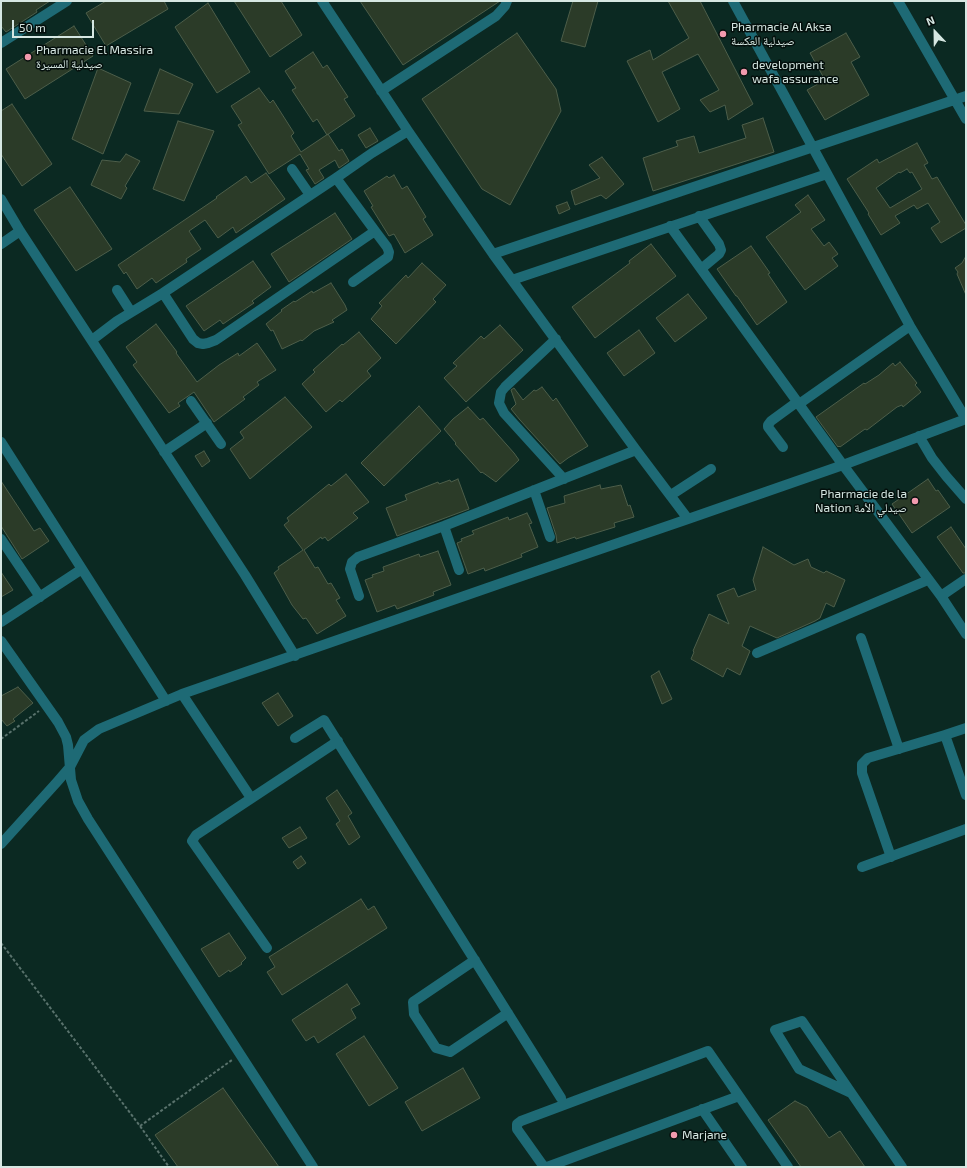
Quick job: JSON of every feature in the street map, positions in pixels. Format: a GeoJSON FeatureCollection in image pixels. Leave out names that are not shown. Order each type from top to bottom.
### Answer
{"type":"FeatureCollection","features":[{"type":"Feature","properties":{"kind":"street"},"geometry":{"type":"LineString","coordinates":[[1,43],[67,1]]}},
{"type":"Feature","properties":{"kind":"street"},"geometry":{"type":"LineString","coordinates":[[322,1],[408,131],[493,254],[688,519]]}},
{"type":"Feature","properties":{"kind":"street"},"geometry":{"type":"LineString","coordinates":[[381,91],[496,16],[505,6],[507,1]]}},
{"type":"Feature","properties":{"kind":"street"},"geometry":{"type":"LineString","coordinates":[[1,844],[70,767],[84,740],[99,729],[182,694],[842,465],[966,419],[910,326],[733,1]]}},
{"type":"Feature","properties":{"kind":"street"},"geometry":{"type":"LineString","coordinates":[[898,1],[966,119]]}},
{"type":"Feature","properties":{"kind":"street"},"geometry":{"type":"LineString","coordinates":[[493,254],[966,96]]}},
{"type":"Feature","properties":{"kind":"street"},"geometry":{"type":"LineString","coordinates":[[92,340],[131,312],[163,293],[372,153],[408,131]]}},
{"type":"Feature","properties":{"kind":"street"},"geometry":{"type":"LineString","coordinates":[[292,169],[310,195]]}},
{"type":"Feature","properties":{"kind":"street"},"geometry":{"type":"LineString","coordinates":[[512,280],[826,174]]}},
{"type":"Feature","properties":{"kind":"street"},"geometry":{"type":"LineString","coordinates":[[336,178],[387,247],[389,252],[388,257],[353,282]]}},
{"type":"Feature","properties":{"kind":"street"},"geometry":{"type":"LineString","coordinates":[[1,199],[20,231],[245,575],[295,656]]}},
{"type":"Feature","properties":{"kind":"street"},"geometry":{"type":"LineString","coordinates":[[699,216],[719,244],[721,250],[719,254],[701,269]]}},
{"type":"Feature","properties":{"kind":"street"},"geometry":{"type":"LineString","coordinates":[[670,226],[842,465],[941,596],[966,634]]}},
{"type":"Feature","properties":{"kind":"street"},"geometry":{"type":"LineString","coordinates":[[1,244],[20,231]]}},
{"type":"Feature","properties":{"kind":"street"},"geometry":{"type":"LineString","coordinates":[[163,293],[194,339],[198,343],[208,343],[216,340],[375,231]]}},
{"type":"Feature","properties":{"kind":"street"},"geometry":{"type":"LineString","coordinates":[[117,290],[131,312]]}},
{"type":"Feature","properties":{"kind":"street"},"geometry":{"type":"LineString","coordinates":[[783,447],[768,427],[771,421],[910,326]]}},
{"type":"Feature","properties":{"kind":"street"},"geometry":{"type":"LineString","coordinates":[[556,339],[505,387],[501,392],[499,403],[504,413],[564,479]]}},
{"type":"Feature","properties":{"kind":"street"},"geometry":{"type":"LineString","coordinates":[[191,401],[221,444]]}},
{"type":"Feature","properties":{"kind":"street"},"geometry":{"type":"LineString","coordinates":[[164,452],[207,423]]}},
{"type":"Feature","properties":{"kind":"street"},"geometry":{"type":"LineString","coordinates":[[919,436],[932,458],[966,499]]}},
{"type":"Feature","properties":{"kind":"street"},"geometry":{"type":"LineString","coordinates":[[1,442],[166,701]]}},
{"type":"Feature","properties":{"kind":"street"},"geometry":{"type":"LineString","coordinates":[[359,596],[350,569],[355,559],[444,526],[636,450]]}},
{"type":"Feature","properties":{"kind":"street"},"geometry":{"type":"LineString","coordinates":[[671,495],[711,469]]}},
{"type":"Feature","properties":{"kind":"street"},"geometry":{"type":"LineString","coordinates":[[534,490],[550,537]]}},
{"type":"Feature","properties":{"kind":"street"},"geometry":{"type":"LineString","coordinates":[[444,526],[459,570]]}},
{"type":"Feature","properties":{"kind":"street"},"geometry":{"type":"LineString","coordinates":[[1,539],[40,597]]}},
{"type":"Feature","properties":{"kind":"street"},"geometry":{"type":"LineString","coordinates":[[1,622],[82,569]]}},
{"type":"Feature","properties":{"kind":"street"},"geometry":{"type":"LineString","coordinates":[[941,596],[966,579]]}},
{"type":"Feature","properties":{"kind":"street"},"geometry":{"type":"LineString","coordinates":[[757,652],[928,580]]}},
{"type":"Feature","properties":{"kind":"street"},"geometry":{"type":"LineString","coordinates":[[861,638],[899,749]]}},
{"type":"Feature","properties":{"kind":"street"},"geometry":{"type":"LineString","coordinates":[[3,648],[46,705],[66,737],[71,780],[78,801],[88,819],[313,1167]]}},
{"type":"Feature","properties":{"kind":"street"},"geometry":{"type":"LineString","coordinates":[[182,694],[251,798]]}},
{"type":"Feature","properties":{"kind":"street"},"geometry":{"type":"LineString","coordinates":[[295,738],[324,720],[561,1098]]}},
{"type":"Feature","properties":{"kind":"street"},"geometry":{"type":"LineString","coordinates":[[891,857],[862,773],[862,764],[868,758],[966,728]]}},
{"type":"Feature","properties":{"kind":"street"},"geometry":{"type":"LineString","coordinates":[[945,735],[966,795]]}},
{"type":"Feature","properties":{"kind":"street"},"geometry":{"type":"LineString","coordinates":[[267,948],[192,840],[196,835],[338,741]]}},
{"type":"Feature","properties":{"kind":"street"},"geometry":{"type":"LineString","coordinates":[[862,867],[966,829]]}},
{"type":"Feature","properties":{"kind":"street"},"geometry":{"type":"LineString","coordinates":[[475,960],[413,1002],[414,1014],[436,1048],[450,1052],[508,1013]]}},
{"type":"Feature","properties":{"kind":"street"},"geometry":{"type":"LineString","coordinates":[[851,1093],[799,1069],[775,1030],[802,1021],[902,1167]]}},
{"type":"Feature","properties":{"kind":"street"},"geometry":{"type":"LineString","coordinates":[[544,1167],[517,1129],[517,1124],[521,1121],[708,1051],[788,1167]]}},
{"type":"Feature","properties":{"kind":"street"},"geometry":{"type":"LineString","coordinates":[[547,1167],[739,1096]]}},
{"type":"Feature","properties":{"kind":"street"},"geometry":{"type":"LineString","coordinates":[[702,1109],[742,1167]]}},
{"type":"Feature","properties":{"kind":"path"},"geometry":{"type":"LineString","coordinates":[[1,739],[46,705]]}},
{"type":"Feature","properties":{"kind":"path"},"geometry":{"type":"LineString","coordinates":[[1,943],[140,1126],[169,1167]]}},
{"type":"Feature","properties":{"kind":"path"},"geometry":{"type":"LineString","coordinates":[[140,1126],[240,1055]]}},
{"type":"Feature","properties":{"kind":"building"},"geometry":{"type":"Polygon","coordinates":[[[1,1],[50,1],[36,10],[37,12],[6,32],[1,26],[1,1]]]}},
{"type":"Feature","properties":{"kind":"building"},"geometry":{"type":"Polygon","coordinates":[[[106,1],[164,1],[168,9],[106,46],[86,13],[106,1]]]}},
{"type":"Feature","properties":{"kind":"building"},"geometry":{"type":"Polygon","coordinates":[[[234,1],[281,1],[302,35],[270,57],[234,1]]]}},
{"type":"Feature","properties":{"kind":"building"},"geometry":{"type":"Polygon","coordinates":[[[360,1],[500,1],[403,65],[360,1]]]}},
{"type":"Feature","properties":{"kind":"building"},"geometry":{"type":"Polygon","coordinates":[[[573,1],[598,1],[585,47],[561,41],[573,1]]]}},
{"type":"Feature","properties":{"kind":"building"},"geometry":{"type":"Polygon","coordinates":[[[668,1],[700,1],[753,104],[728,120],[725,105],[710,112],[700,100],[719,90],[698,54],[662,72],[680,109],[658,122],[627,61],[650,50],[653,60],[689,38],[668,1]]]}},
{"type":"Feature","properties":{"kind":"building"},"geometry":{"type":"Polygon","coordinates":[[[208,3],[250,72],[217,93],[175,27],[208,3]]]}},
{"type":"Feature","properties":{"kind":"building"},"geometry":{"type":"Polygon","coordinates":[[[74,26],[93,56],[25,99],[6,69],[74,26]]]}},
{"type":"Feature","properties":{"kind":"building"},"geometry":{"type":"Polygon","coordinates":[[[517,33],[556,89],[561,111],[510,205],[482,189],[422,99],[517,33]]]}},
{"type":"Feature","properties":{"kind":"building"},"geometry":{"type":"Polygon","coordinates":[[[846,33],[860,57],[851,62],[869,95],[825,120],[807,90],[825,80],[810,53],[846,33]]]}},
{"type":"Feature","properties":{"kind":"building"},"geometry":{"type":"Polygon","coordinates":[[[313,52],[323,68],[327,65],[348,97],[344,99],[355,116],[327,135],[317,119],[313,122],[292,90],[296,88],[285,71],[313,52]]]}},
{"type":"Feature","properties":{"kind":"building"},"geometry":{"type":"Polygon","coordinates":[[[98,68],[131,83],[103,154],[72,139],[98,68]]]}},
{"type":"Feature","properties":{"kind":"building"},"geometry":{"type":"Polygon","coordinates":[[[160,69],[193,84],[179,114],[144,111],[160,69]]]}},
{"type":"Feature","properties":{"kind":"building"},"geometry":{"type":"Polygon","coordinates":[[[259,88],[270,103],[273,100],[294,133],[291,136],[301,152],[328,134],[339,151],[342,149],[349,161],[339,168],[335,160],[319,170],[324,178],[315,184],[306,170],[309,169],[300,154],[269,174],[238,125],[242,123],[231,106],[259,88]]]}},
{"type":"Feature","properties":{"kind":"building"},"geometry":{"type":"Polygon","coordinates":[[[12,104],[52,164],[22,186],[1,154],[1,111],[12,104]]]}},
{"type":"Feature","properties":{"kind":"building"},"geometry":{"type":"Polygon","coordinates":[[[763,118],[774,152],[653,191],[643,158],[678,146],[676,141],[694,136],[699,153],[746,138],[742,125],[763,118]]]}},
{"type":"Feature","properties":{"kind":"building"},"geometry":{"type":"Polygon","coordinates":[[[178,121],[214,131],[184,201],[153,189],[178,121]]]}},
{"type":"Feature","properties":{"kind":"building"},"geometry":{"type":"Polygon","coordinates":[[[370,128],[378,141],[366,148],[358,135],[370,128]]]}},
{"type":"Feature","properties":{"kind":"building"},"geometry":{"type":"Polygon","coordinates":[[[917,143],[928,163],[924,165],[932,179],[937,177],[966,225],[966,228],[941,243],[931,228],[940,222],[928,203],[917,209],[914,205],[895,216],[900,223],[881,235],[847,179],[877,159],[879,163],[917,143]],[[907,169],[900,173],[899,172],[876,188],[890,208],[922,189],[912,172],[910,173],[907,169]]]}},
{"type":"Feature","properties":{"kind":"building"},"geometry":{"type":"Polygon","coordinates":[[[126,154],[140,161],[125,186],[127,188],[121,199],[91,185],[102,160],[120,162],[126,154]]]}},
{"type":"Feature","properties":{"kind":"building"},"geometry":{"type":"Polygon","coordinates":[[[602,157],[624,184],[606,199],[601,195],[575,205],[571,191],[600,178],[589,165],[602,157]]]}},
{"type":"Feature","properties":{"kind":"building"},"geometry":{"type":"Polygon","coordinates":[[[266,173],[285,199],[236,233],[233,227],[218,238],[205,220],[189,231],[201,249],[186,259],[187,262],[156,283],[152,278],[137,289],[126,272],[124,274],[118,265],[217,198],[216,197],[246,176],[251,183],[266,173]]]}},
{"type":"Feature","properties":{"kind":"building"},"geometry":{"type":"Polygon","coordinates":[[[394,175],[402,189],[407,186],[426,217],[423,219],[433,235],[405,253],[394,234],[389,236],[371,207],[373,206],[364,191],[387,176],[389,178],[394,175]]]}},
{"type":"Feature","properties":{"kind":"building"},"geometry":{"type":"Polygon","coordinates":[[[70,187],[112,249],[76,271],[34,210],[70,187]]]}},
{"type":"Feature","properties":{"kind":"building"},"geometry":{"type":"Polygon","coordinates":[[[808,195],[825,220],[811,229],[824,246],[829,242],[838,254],[832,258],[838,266],[805,290],[766,237],[801,212],[795,205],[808,195]]]}},
{"type":"Feature","properties":{"kind":"building"},"geometry":{"type":"Polygon","coordinates":[[[567,202],[570,209],[559,214],[556,206],[567,202]]]}},
{"type":"Feature","properties":{"kind":"building"},"geometry":{"type":"Polygon","coordinates":[[[335,213],[352,239],[289,282],[271,254],[335,213]]]}},
{"type":"Feature","properties":{"kind":"building"},"geometry":{"type":"Polygon","coordinates":[[[651,244],[676,276],[595,338],[572,307],[630,263],[629,261],[651,244]]]}},
{"type":"Feature","properties":{"kind":"building"},"geometry":{"type":"Polygon","coordinates":[[[751,246],[770,273],[768,274],[787,302],[757,325],[717,269],[751,246]]]}},
{"type":"Feature","properties":{"kind":"building"},"geometry":{"type":"Polygon","coordinates":[[[966,256],[966,295],[957,274],[958,272],[955,268],[962,263],[966,256]]]}},
{"type":"Feature","properties":{"kind":"building"},"geometry":{"type":"Polygon","coordinates":[[[253,261],[271,287],[252,301],[254,303],[223,324],[220,320],[204,331],[186,306],[253,261]]]}},
{"type":"Feature","properties":{"kind":"building"},"geometry":{"type":"Polygon","coordinates":[[[422,263],[446,285],[433,299],[436,302],[396,344],[371,319],[382,306],[379,303],[406,275],[408,278],[422,263]]]}},
{"type":"Feature","properties":{"kind":"building"},"geometry":{"type":"Polygon","coordinates":[[[331,283],[347,310],[332,320],[334,322],[314,331],[302,341],[301,340],[282,349],[273,330],[271,331],[266,324],[282,311],[281,310],[294,301],[295,302],[312,291],[313,293],[331,283]]]}},
{"type":"Feature","properties":{"kind":"building"},"geometry":{"type":"Polygon","coordinates":[[[688,294],[707,318],[675,342],[656,318],[688,294]]]}},
{"type":"Feature","properties":{"kind":"building"},"geometry":{"type":"Polygon","coordinates":[[[156,324],[197,382],[219,365],[238,353],[239,356],[257,343],[276,370],[257,382],[259,385],[243,397],[245,399],[214,422],[194,392],[178,403],[180,406],[169,413],[133,365],[137,362],[126,347],[156,324]]]}},
{"type":"Feature","properties":{"kind":"building"},"geometry":{"type":"Polygon","coordinates":[[[500,325],[523,350],[466,402],[444,378],[457,366],[453,363],[481,336],[484,339],[500,325]]]}},
{"type":"Feature","properties":{"kind":"building"},"geometry":{"type":"Polygon","coordinates":[[[639,330],[655,353],[624,376],[607,353],[639,330]]]}},
{"type":"Feature","properties":{"kind":"building"},"geometry":{"type":"Polygon","coordinates":[[[359,332],[381,358],[367,371],[371,376],[342,402],[340,400],[326,412],[302,384],[315,372],[313,370],[342,344],[343,345],[359,332]]]}},
{"type":"Feature","properties":{"kind":"building"},"geometry":{"type":"Polygon","coordinates":[[[900,362],[917,383],[915,385],[921,392],[903,407],[902,405],[897,407],[867,430],[865,429],[838,447],[816,417],[864,383],[865,384],[879,375],[893,363],[895,366],[900,362]]]}},
{"type":"Feature","properties":{"kind":"building"},"geometry":{"type":"Polygon","coordinates":[[[542,387],[553,401],[556,398],[588,446],[560,464],[511,409],[516,404],[511,390],[514,388],[523,400],[534,390],[536,391],[542,387]]]}},
{"type":"Feature","properties":{"kind":"building"},"geometry":{"type":"Polygon","coordinates":[[[285,397],[312,427],[250,479],[230,449],[244,438],[240,432],[285,397]]]}},
{"type":"Feature","properties":{"kind":"building"},"geometry":{"type":"Polygon","coordinates":[[[419,406],[441,431],[384,486],[361,463],[419,406]]]}},
{"type":"Feature","properties":{"kind":"building"},"geometry":{"type":"Polygon","coordinates":[[[468,407],[480,420],[483,418],[519,460],[496,482],[482,472],[481,473],[455,444],[456,443],[444,429],[453,419],[468,407]]]}},
{"type":"Feature","properties":{"kind":"building"},"geometry":{"type":"Polygon","coordinates":[[[204,451],[210,461],[202,467],[195,456],[204,451]]]}},
{"type":"Feature","properties":{"kind":"building"},"geometry":{"type":"Polygon","coordinates":[[[346,474],[369,502],[353,513],[358,518],[328,541],[325,537],[322,539],[321,537],[304,550],[315,568],[318,567],[328,584],[331,583],[340,598],[336,600],[346,616],[317,634],[306,618],[303,619],[292,605],[274,573],[279,569],[278,567],[303,550],[284,525],[289,521],[287,518],[329,484],[331,486],[346,474]]]}},
{"type":"Feature","properties":{"kind":"building"},"geometry":{"type":"Polygon","coordinates":[[[458,479],[469,509],[397,536],[386,508],[407,500],[405,495],[438,482],[439,484],[458,479]]]}},
{"type":"Feature","properties":{"kind":"building"},"geometry":{"type":"Polygon","coordinates":[[[928,479],[950,507],[912,533],[892,504],[928,479]]]}},
{"type":"Feature","properties":{"kind":"building"},"geometry":{"type":"Polygon","coordinates":[[[1,481],[34,531],[40,528],[49,541],[22,559],[1,526],[1,481]]]}},
{"type":"Feature","properties":{"kind":"building"},"geometry":{"type":"Polygon","coordinates":[[[600,485],[601,489],[621,485],[628,506],[630,505],[634,517],[614,523],[615,527],[557,543],[556,535],[547,508],[565,503],[564,496],[600,485]]]}},
{"type":"Feature","properties":{"kind":"building"},"geometry":{"type":"Polygon","coordinates":[[[527,513],[532,523],[529,524],[538,547],[521,554],[522,557],[485,571],[484,568],[468,574],[457,543],[462,541],[461,539],[474,534],[472,531],[508,517],[509,520],[527,513]]]}},
{"type":"Feature","properties":{"kind":"building"},"geometry":{"type":"Polygon","coordinates":[[[951,527],[966,549],[966,573],[963,573],[937,537],[951,527]]]}},
{"type":"Feature","properties":{"kind":"building"},"geometry":{"type":"Polygon","coordinates":[[[763,547],[794,565],[808,559],[811,567],[824,573],[826,571],[845,580],[834,607],[826,603],[820,618],[815,621],[777,638],[750,626],[742,646],[750,651],[740,675],[727,668],[723,677],[691,659],[694,652],[693,651],[709,614],[729,624],[717,595],[734,588],[738,597],[756,590],[753,580],[763,547]]]}},
{"type":"Feature","properties":{"kind":"building"},"geometry":{"type":"Polygon","coordinates":[[[438,551],[451,585],[433,592],[434,595],[397,609],[395,605],[377,612],[365,580],[373,577],[372,575],[384,571],[383,567],[419,554],[420,557],[438,551]]]}},
{"type":"Feature","properties":{"kind":"building"},"geometry":{"type":"Polygon","coordinates":[[[1,572],[13,590],[1,597],[1,572]]]}},
{"type":"Feature","properties":{"kind":"building"},"geometry":{"type":"Polygon","coordinates":[[[659,671],[672,699],[662,704],[651,676],[659,671]]]}},
{"type":"Feature","properties":{"kind":"building"},"geometry":{"type":"Polygon","coordinates":[[[18,687],[33,703],[13,719],[15,721],[7,726],[1,719],[1,696],[18,687]]]}},
{"type":"Feature","properties":{"kind":"building"},"geometry":{"type":"Polygon","coordinates":[[[278,693],[293,716],[278,726],[262,703],[278,693]]]}},
{"type":"Feature","properties":{"kind":"building"},"geometry":{"type":"Polygon","coordinates":[[[337,790],[352,813],[348,816],[360,837],[349,845],[336,824],[340,821],[326,798],[337,790]]]}},
{"type":"Feature","properties":{"kind":"building"},"geometry":{"type":"Polygon","coordinates":[[[300,827],[307,838],[289,848],[282,838],[300,827]]]}},
{"type":"Feature","properties":{"kind":"building"},"geometry":{"type":"Polygon","coordinates":[[[301,856],[306,863],[298,869],[293,862],[301,856]]]}},
{"type":"Feature","properties":{"kind":"building"},"geometry":{"type":"Polygon","coordinates":[[[361,899],[368,910],[374,906],[387,928],[282,995],[267,972],[275,967],[269,957],[361,899]]]}},
{"type":"Feature","properties":{"kind":"building"},"geometry":{"type":"Polygon","coordinates":[[[229,933],[246,958],[241,963],[242,964],[219,977],[201,949],[229,933]]]}},
{"type":"Feature","properties":{"kind":"building"},"geometry":{"type":"Polygon","coordinates":[[[347,984],[360,1004],[351,1009],[356,1018],[318,1043],[314,1036],[306,1041],[292,1020],[347,984]]]}},
{"type":"Feature","properties":{"kind":"building"},"geometry":{"type":"Polygon","coordinates":[[[364,1036],[398,1088],[369,1106],[336,1054],[364,1036]]]}},
{"type":"Feature","properties":{"kind":"building"},"geometry":{"type":"Polygon","coordinates":[[[463,1068],[480,1098],[422,1131],[405,1102],[463,1068]]]}},
{"type":"Feature","properties":{"kind":"building"},"geometry":{"type":"Polygon","coordinates":[[[223,1088],[279,1167],[178,1167],[155,1135],[223,1088]]]}},
{"type":"Feature","properties":{"kind":"building"},"geometry":{"type":"Polygon","coordinates":[[[795,1101],[807,1107],[829,1138],[840,1131],[865,1167],[801,1167],[768,1120],[795,1101]]]}},
{"type":"Feature","properties":{"kind":"place","name":"Pharmacie Al Aksa صيدلية العكسة"},"geometry":{"type":"Point","coordinates":[723,34]}},
{"type":"Feature","properties":{"kind":"place","name":"Pharmacie El Massira صيدلية المسيرة"},"geometry":{"type":"Point","coordinates":[28,57]}},
{"type":"Feature","properties":{"kind":"place","name":"development wafa assurance"},"geometry":{"type":"Point","coordinates":[744,72]}},
{"type":"Feature","properties":{"kind":"place","name":"Pharmacie de la Nation صيدلي الأمة"},"geometry":{"type":"Point","coordinates":[915,501]}},
{"type":"Feature","properties":{"kind":"place","name":"Marjane"},"geometry":{"type":"Point","coordinates":[674,1135]}}]}
